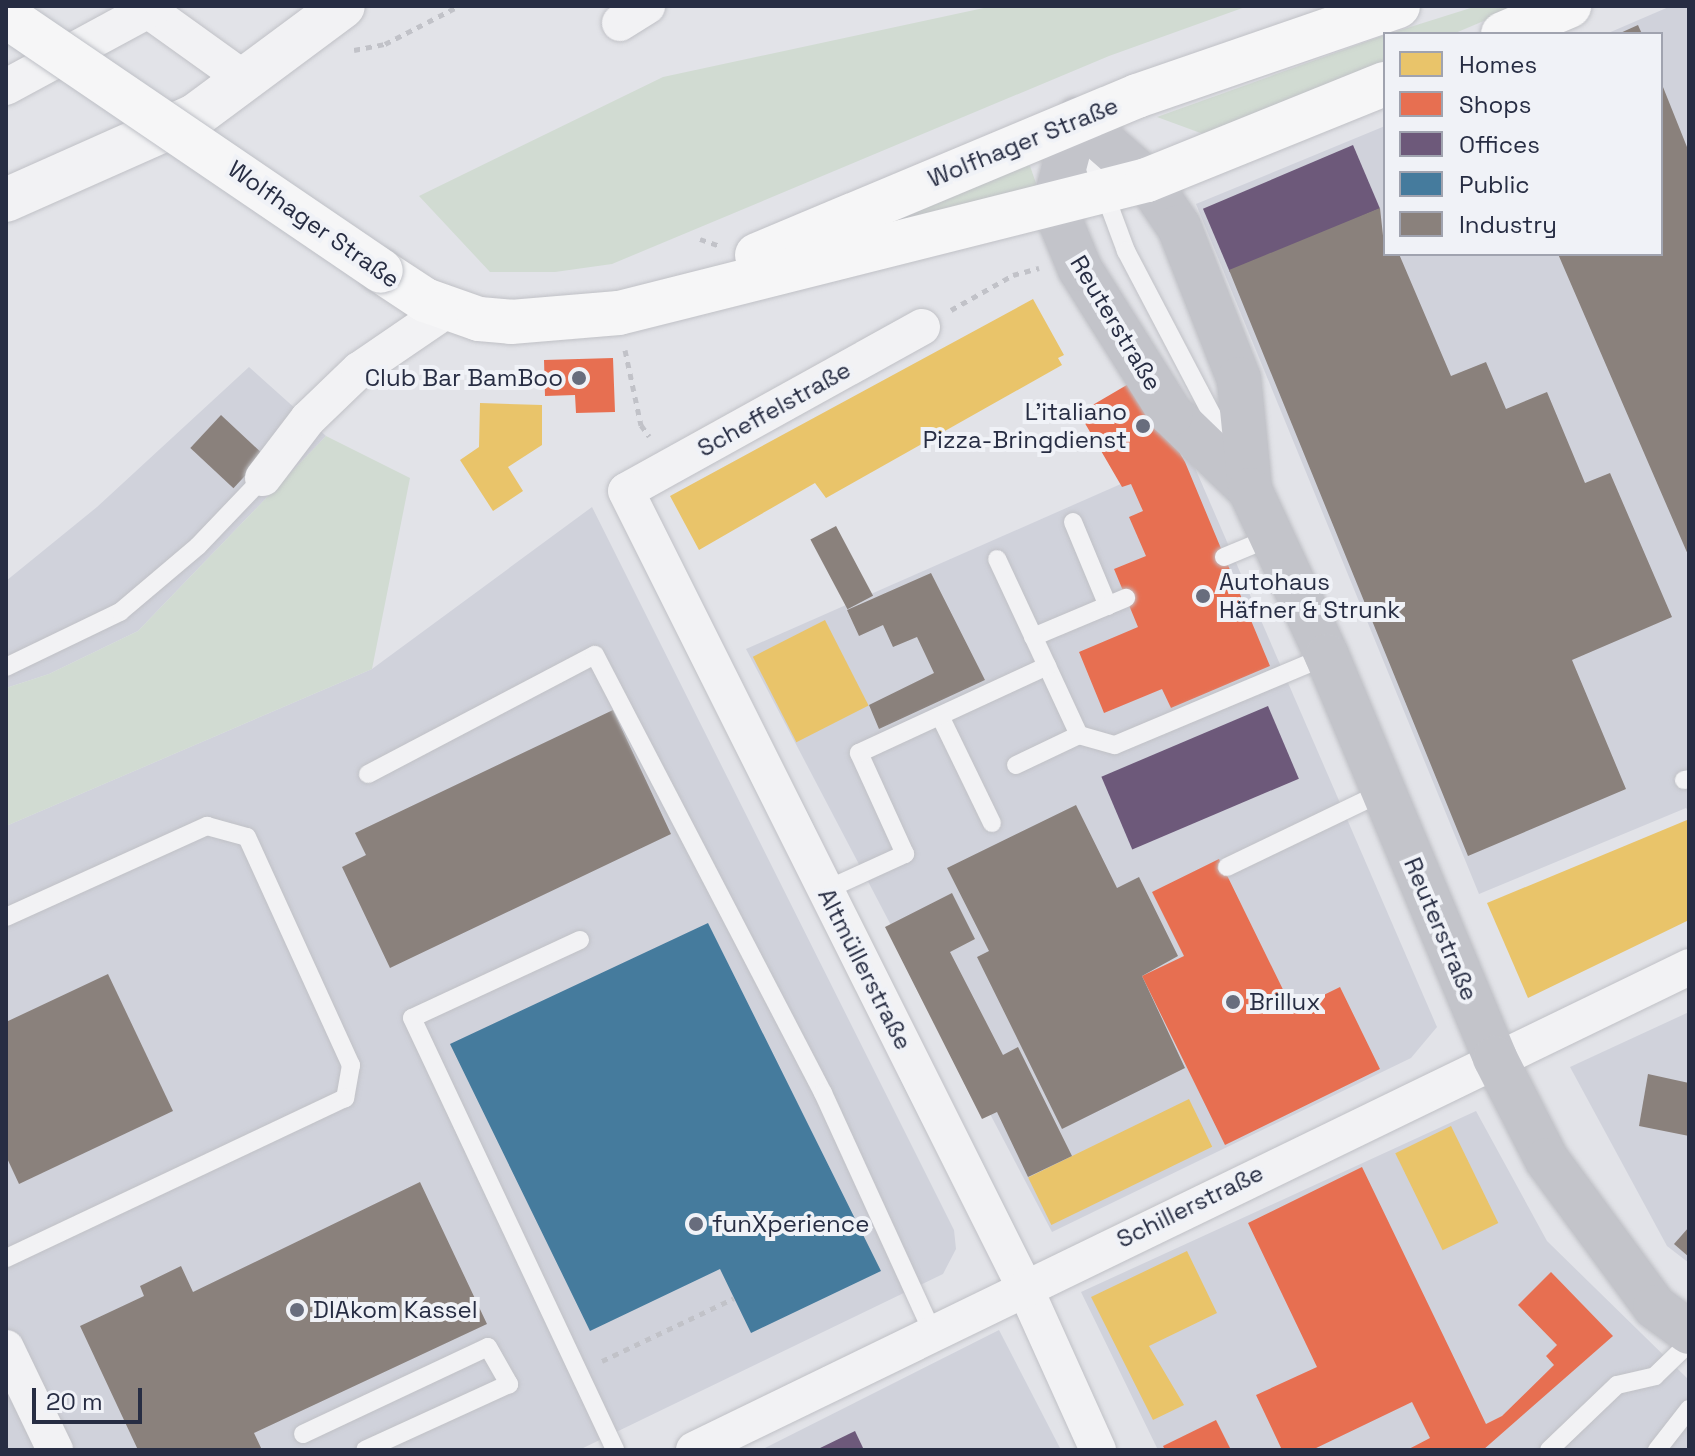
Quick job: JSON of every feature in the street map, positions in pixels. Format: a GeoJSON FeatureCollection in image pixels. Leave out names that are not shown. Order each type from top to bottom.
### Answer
{"type":"FeatureCollection","features":[{"type":"Feature","properties":{"kind":"main road","name":"Wolfhager Straße"},"geometry":{"type":"LineString","coordinates":[[656,301],[1077,119],[1398,6]]}},
{"type":"Feature","properties":{"kind":"main road"},"geometry":{"type":"LineString","coordinates":[[1508,32],[1569,6]]}},
{"type":"Feature","properties":{"kind":"main road","name":"Wolfhager Straße"},"geometry":{"type":"LineString","coordinates":[[6,16],[436,305],[511,322],[619,313],[656,301],[1054,206],[1147,180],[1383,85]]}},
{"type":"Feature","properties":{"kind":"main road","name":"Reuterstraße"},"geometry":{"type":"LineString","coordinates":[[1077,119],[1147,180],[1179,227],[1239,379],[1250,490],[1327,656],[1495,1058],[1547,1160],[1655,1307],[1689,1332]]}},
{"type":"Feature","properties":{"kind":"main road"},"geometry":{"type":"LineString","coordinates":[[1054,206],[1077,119]]}},
{"type":"Feature","properties":{"kind":"main road","name":"Reuterstraße"},"geometry":{"type":"LineString","coordinates":[[1054,206],[1080,269],[1171,414],[1250,490]]}},
{"type":"Feature","properties":{"kind":"street"},"geometry":{"type":"LineString","coordinates":[[6,200],[131,148],[195,116],[308,36],[343,6]]}},
{"type":"Feature","properties":{"kind":"street"},"geometry":{"type":"LineString","coordinates":[[6,87],[144,9],[247,81]]}},
{"type":"Feature","properties":{"kind":"street"},"geometry":{"type":"LineString","coordinates":[[263,478],[308,419],[359,370],[436,305]]}},
{"type":"Feature","properties":{"kind":"street","name":"Scheffelstraße"},"geometry":{"type":"LineString","coordinates":[[626,491],[922,327]]}},
{"type":"Feature","properties":{"kind":"street","name":"Altmüllerstraße"},"geometry":{"type":"LineString","coordinates":[[626,491],[1024,1286],[1098,1450]]}},
{"type":"Feature","properties":{"kind":"street","name":"Schillerstraße"},"geometry":{"type":"LineString","coordinates":[[697,1449],[1024,1286],[1689,967]]}},
{"type":"Feature","properties":{"kind":"street"},"geometry":{"type":"LineString","coordinates":[[6,1348],[55,1450]]}},
{"type":"Feature","properties":{"kind":"lane"},"geometry":{"type":"LineString","coordinates":[[1077,119],[1126,251],[1250,490]]}},
{"type":"Feature","properties":{"kind":"lane"},"geometry":{"type":"LineString","coordinates":[[6,667],[120,612],[198,546],[263,478]]}},
{"type":"Feature","properties":{"kind":"lane"},"geometry":{"type":"LineString","coordinates":[[1073,522],[1108,606]]}},
{"type":"Feature","properties":{"kind":"lane"},"geometry":{"type":"LineString","coordinates":[[1224,557],[1272,537]]}},
{"type":"Feature","properties":{"kind":"lane"},"geometry":{"type":"LineString","coordinates":[[997,559],[1079,735]]}},
{"type":"Feature","properties":{"kind":"lane"},"geometry":{"type":"LineString","coordinates":[[1033,637],[1126,598]]}},
{"type":"Feature","properties":{"kind":"lane"},"geometry":{"type":"LineString","coordinates":[[368,774],[595,655],[823,1093],[932,1331]]}},
{"type":"Feature","properties":{"kind":"lane"},"geometry":{"type":"LineString","coordinates":[[1016,765],[1079,735],[1115,745],[1327,656]]}},
{"type":"Feature","properties":{"kind":"lane"},"geometry":{"type":"LineString","coordinates":[[826,890],[905,854],[859,753],[1047,666]]}},
{"type":"Feature","properties":{"kind":"lane"},"geometry":{"type":"LineString","coordinates":[[940,716],[992,823]]}},
{"type":"Feature","properties":{"kind":"lane"},"geometry":{"type":"LineString","coordinates":[[1227,867],[1383,792]]}},
{"type":"Feature","properties":{"kind":"lane"},"geometry":{"type":"LineString","coordinates":[[6,917],[207,826],[247,837],[351,1065],[345,1098],[6,1258]]}},
{"type":"Feature","properties":{"kind":"lane"},"geometry":{"type":"LineString","coordinates":[[580,940],[412,1018],[615,1450]]}},
{"type":"Feature","properties":{"kind":"lane"},"geometry":{"type":"LineString","coordinates":[[1549,1450],[1617,1385],[1655,1376],[1689,1343]]}},
{"type":"Feature","properties":{"kind":"lane"},"geometry":{"type":"LineString","coordinates":[[303,1434],[488,1347],[509,1384],[365,1450]]}},
{"type":"Feature","properties":{"kind":"lane"},"geometry":{"type":"LineString","coordinates":[[1657,1450],[1689,1409]]}},
{"type":"Feature","properties":{"kind":"path"},"geometry":{"type":"LineString","coordinates":[[308,36],[348,51],[385,44],[459,6]]}},
{"type":"Feature","properties":{"kind":"path"},"geometry":{"type":"LineString","coordinates":[[626,357],[641,425]]}},
{"type":"Feature","properties":{"kind":"path"},"geometry":{"type":"LineString","coordinates":[[579,1372],[734,1298]]}},
{"type":"Feature","properties":{"kind":"shaded area"},"geometry":{"type":"Polygon","coordinates":[[[993,6],[1248,6],[1109,56],[612,264],[555,272],[490,272],[419,196],[663,77],[993,6]]]}},
{"type":"Feature","properties":{"kind":"shaded area"},"geometry":{"type":"Polygon","coordinates":[[[1477,6],[1519,6],[1458,32],[1394,32],[1477,6]]]}},
{"type":"Feature","properties":{"kind":"shaded area"},"geometry":{"type":"Polygon","coordinates":[[[1671,6],[1689,6],[1689,812],[1686,808],[1479,894],[1196,204],[1383,127],[1383,256],[1663,256],[1663,32],[1611,32],[1671,6]]]}},
{"type":"Feature","properties":{"kind":"shaded area"},"geometry":{"type":"Polygon","coordinates":[[[1383,36],[1383,64],[1206,135],[1157,117],[1383,36]]]}},
{"type":"Feature","properties":{"kind":"shaded area"},"geometry":{"type":"Polygon","coordinates":[[[997,163],[1030,166],[1037,186],[777,259],[997,163]]]}},
{"type":"Feature","properties":{"kind":"shaded area"},"geometry":{"type":"Polygon","coordinates":[[[249,367],[326,436],[138,631],[49,674],[6,688],[6,581],[97,507],[249,367]]]}},
{"type":"Feature","properties":{"kind":"shaded area"},"geometry":{"type":"Polygon","coordinates":[[[326,436],[410,478],[372,669],[6,826],[6,688],[49,674],[138,631],[326,436]]]}},
{"type":"Feature","properties":{"kind":"shaded area"},"geometry":{"type":"Polygon","coordinates":[[[1189,454],[1437,1027],[1411,1058],[1052,1232],[746,649],[1189,454]]]}},
{"type":"Feature","properties":{"kind":"shaded area"},"geometry":{"type":"Polygon","coordinates":[[[592,507],[954,1230],[956,1249],[943,1274],[579,1450],[6,1450],[6,826],[372,669],[592,507]]]}},
{"type":"Feature","properties":{"kind":"shaded area"},"geometry":{"type":"Polygon","coordinates":[[[1689,1012],[1689,1263],[1667,1246],[1570,1067],[1689,1012]]]}},
{"type":"Feature","properties":{"kind":"shaded area"},"geometry":{"type":"Polygon","coordinates":[[[1476,1111],[1547,1241],[1689,1380],[1689,1450],[1158,1450],[1081,1292],[1476,1111]]]}},
{"type":"Feature","properties":{"kind":"shaded area"},"geometry":{"type":"Polygon","coordinates":[[[999,1330],[1061,1450],[761,1450],[999,1330]]]}},
{"type":"Feature","properties":{"kind":"building: Homes"},"geometry":{"type":"Polygon","coordinates":[[[1033,299],[1064,355],[1058,358],[1062,365],[826,498],[815,483],[699,550],[670,496],[1033,299]]]}},
{"type":"Feature","properties":{"kind":"building: Homes"},"geometry":{"type":"Polygon","coordinates":[[[480,403],[542,405],[542,445],[508,467],[523,491],[493,511],[460,460],[479,447],[480,403]]]}},
{"type":"Feature","properties":{"kind":"building: Homes"},"geometry":{"type":"Polygon","coordinates":[[[825,620],[869,706],[796,742],[753,657],[825,620]]]}},
{"type":"Feature","properties":{"kind":"building: Homes"},"geometry":{"type":"Polygon","coordinates":[[[1687,820],[1689,920],[1528,998],[1487,903],[1687,820]]]}},
{"type":"Feature","properties":{"kind":"building: Homes"},"geometry":{"type":"Polygon","coordinates":[[[1189,1099],[1212,1147],[1051,1225],[1028,1177],[1189,1099]]]}},
{"type":"Feature","properties":{"kind":"building: Homes"},"geometry":{"type":"Polygon","coordinates":[[[1451,1126],[1498,1223],[1443,1250],[1395,1153],[1451,1126]]]}},
{"type":"Feature","properties":{"kind":"building: Homes"},"geometry":{"type":"Polygon","coordinates":[[[1187,1251],[1217,1313],[1149,1346],[1184,1405],[1153,1420],[1091,1297],[1187,1251]]]}},
{"type":"Feature","properties":{"kind":"building: Shops","name":"Club Bar BamBoo"},"geometry":{"type":"Polygon","coordinates":[[[613,358],[615,412],[576,413],[575,395],[545,396],[544,360],[613,358]]]}},
{"type":"Feature","properties":{"kind":"building: Shops"},"geometry":{"type":"Polygon","coordinates":[[[1137,379],[1185,462],[1270,666],[1171,708],[1162,689],[1104,713],[1079,652],[1138,627],[1114,569],[1146,556],[1129,517],[1143,511],[1131,484],[1122,487],[1079,413],[1137,379]]]}},
{"type":"Feature","properties":{"kind":"building: Shops"},"geometry":{"type":"Polygon","coordinates":[[[1219,859],[1293,1010],[1340,987],[1380,1069],[1225,1145],[1142,976],[1184,956],[1152,892],[1219,859]]]}},
{"type":"Feature","properties":{"kind":"building: Shops"},"geometry":{"type":"Polygon","coordinates":[[[1362,1167],[1486,1424],[1502,1416],[1554,1365],[1546,1356],[1557,1345],[1518,1305],[1551,1272],[1613,1336],[1483,1450],[1407,1450],[1430,1438],[1412,1402],[1312,1450],[1282,1450],[1256,1395],[1317,1367],[1248,1223],[1362,1167]]]}},
{"type":"Feature","properties":{"kind":"building: Shops"},"geometry":{"type":"Polygon","coordinates":[[[1216,1420],[1231,1450],[1165,1450],[1163,1446],[1216,1420]]]}},
{"type":"Feature","properties":{"kind":"building: Offices"},"geometry":{"type":"Polygon","coordinates":[[[1353,145],[1380,209],[1230,272],[1203,209],[1353,145]]]}},
{"type":"Feature","properties":{"kind":"building: Offices"},"geometry":{"type":"Polygon","coordinates":[[[1268,706],[1299,779],[1132,849],[1101,777],[1268,706]]]}},
{"type":"Feature","properties":{"kind":"building: Offices"},"geometry":{"type":"Polygon","coordinates":[[[855,1431],[864,1450],[816,1450],[855,1431]]]}},
{"type":"Feature","properties":{"kind":"building: Public"},"geometry":{"type":"Polygon","coordinates":[[[708,923],[881,1271],[751,1333],[720,1269],[590,1331],[450,1044],[708,923]]]}},
{"type":"Feature","properties":{"kind":"building: Industry"},"geometry":{"type":"Polygon","coordinates":[[[1638,25],[1641,32],[1622,32],[1638,25]]]}},
{"type":"Feature","properties":{"kind":"building: Industry"},"geometry":{"type":"Polygon","coordinates":[[[1663,87],[1689,152],[1689,557],[1559,256],[1663,256],[1663,87]]]}},
{"type":"Feature","properties":{"kind":"building: Industry"},"geometry":{"type":"Polygon","coordinates":[[[1380,208],[1383,256],[1400,256],[1451,376],[1486,362],[1506,409],[1547,392],[1585,483],[1610,473],[1672,617],[1572,660],[1626,789],[1468,856],[1229,270],[1380,208]]]}},
{"type":"Feature","properties":{"kind":"building: Industry"},"geometry":{"type":"Polygon","coordinates":[[[221,415],[264,455],[233,488],[190,448],[221,415]]]}},
{"type":"Feature","properties":{"kind":"building: Industry"},"geometry":{"type":"Polygon","coordinates":[[[836,526],[873,596],[847,609],[810,540],[836,526]]]}},
{"type":"Feature","properties":{"kind":"building: Industry"},"geometry":{"type":"Polygon","coordinates":[[[931,573],[985,680],[879,729],[869,705],[934,673],[917,637],[893,647],[883,625],[859,636],[847,610],[931,573]]]}},
{"type":"Feature","properties":{"kind":"building: Industry"},"geometry":{"type":"Polygon","coordinates":[[[613,710],[671,834],[390,968],[342,867],[366,855],[355,833],[613,710]]]}},
{"type":"Feature","properties":{"kind":"building: Industry"},"geometry":{"type":"Polygon","coordinates":[[[1076,805],[1117,888],[1139,877],[1178,956],[1142,976],[1185,1068],[1062,1129],[977,957],[989,951],[947,868],[1076,805]]]}},
{"type":"Feature","properties":{"kind":"building: Industry"},"geometry":{"type":"Polygon","coordinates":[[[952,893],[975,939],[950,952],[1003,1055],[1018,1047],[1072,1156],[1028,1177],[997,1112],[982,1119],[885,927],[952,893]]]}},
{"type":"Feature","properties":{"kind":"building: Industry"},"geometry":{"type":"Polygon","coordinates":[[[108,974],[173,1111],[19,1184],[6,1156],[6,1022],[108,974]]]}},
{"type":"Feature","properties":{"kind":"building: Industry"},"geometry":{"type":"Polygon","coordinates":[[[1648,1074],[1689,1083],[1689,1136],[1639,1126],[1648,1074]]]}},
{"type":"Feature","properties":{"kind":"building: Industry","name":"DIAkom Kassel"},"geometry":{"type":"Polygon","coordinates":[[[420,1182],[487,1324],[254,1433],[262,1450],[138,1450],[80,1326],[144,1296],[140,1286],[181,1266],[193,1292],[420,1182]]]}},
{"type":"Feature","properties":{"kind":"building: Industry"},"geometry":{"type":"Polygon","coordinates":[[[1689,1227],[1689,1257],[1674,1244],[1689,1227]]]}},
{"type":"Feature","properties":{"kind":"place","name":"Club Bar BamBoo"},"geometry":{"type":"Point","coordinates":[579,378]}},
{"type":"Feature","properties":{"kind":"place","name":"L'italiano Pizza-Bringdienst"},"geometry":{"type":"Point","coordinates":[1143,426]}},
{"type":"Feature","properties":{"kind":"place","name":"Autohaus Häfner & Strunk"},"geometry":{"type":"Point","coordinates":[1203,596]}},
{"type":"Feature","properties":{"kind":"place","name":"Brillux"},"geometry":{"type":"Point","coordinates":[1233,1002]}},
{"type":"Feature","properties":{"kind":"place","name":"funXperience"},"geometry":{"type":"Point","coordinates":[696,1224]}},
{"type":"Feature","properties":{"kind":"place","name":"DIAkom Kassel"},"geometry":{"type":"Point","coordinates":[297,1310]}}]}
